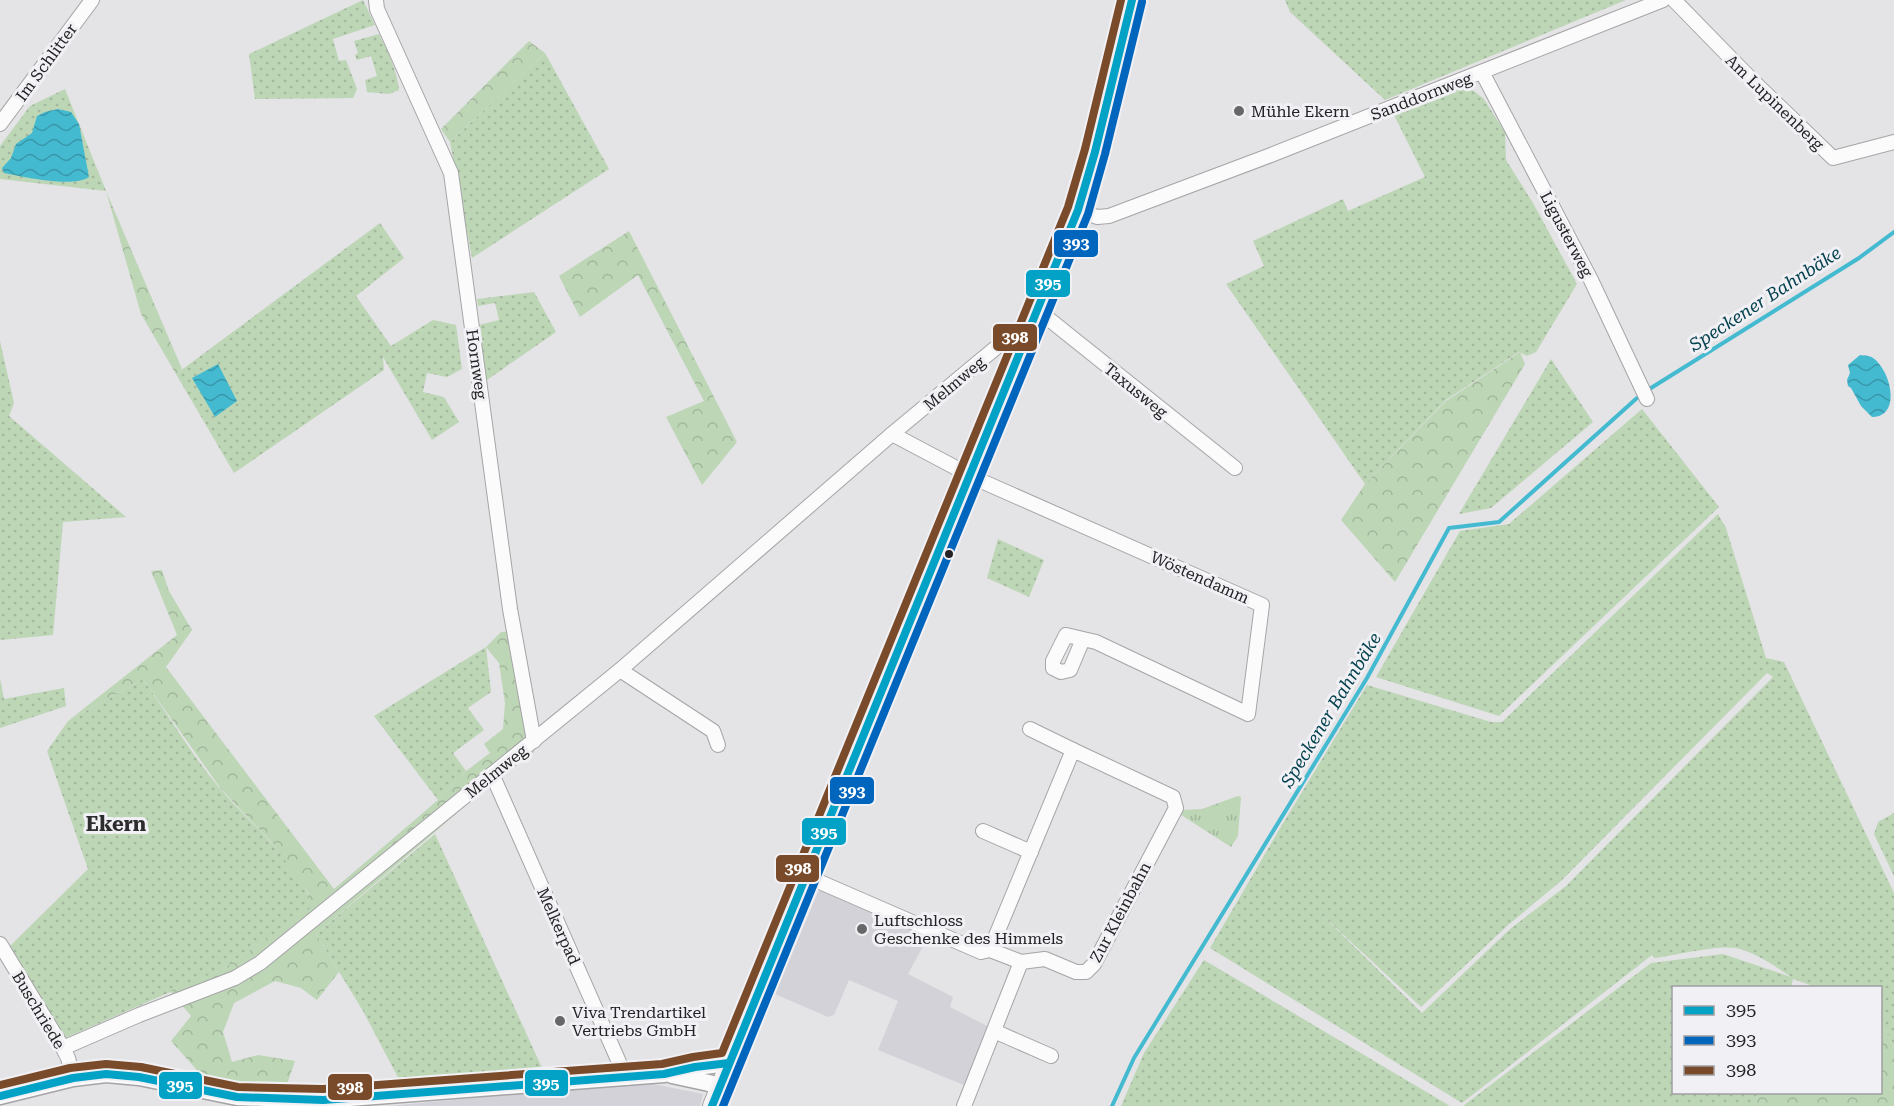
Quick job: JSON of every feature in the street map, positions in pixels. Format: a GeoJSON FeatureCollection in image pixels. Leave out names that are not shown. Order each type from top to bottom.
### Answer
{"type":"FeatureCollection","features":[{"type":"Feature","properties":{"kind":"main road"},"geometry":{"type":"LineString","coordinates":[[712,1106],[1078,210],[1092,163],[1132,0]]}},
{"type":"Feature","properties":{"kind":"street","name":"Im Schlitter"},"geometry":{"type":"LineString","coordinates":[[0,124],[92,0]]}},
{"type":"Feature","properties":{"kind":"street","name":"Hornweg"},"geometry":{"type":"LineString","coordinates":[[376,0],[377,9],[451,173],[510,609],[534,741]]}},
{"type":"Feature","properties":{"kind":"street","name":"Sanddornweg"},"geometry":{"type":"LineString","coordinates":[[1078,210],[1097,217],[1109,216],[1663,0]]}},
{"type":"Feature","properties":{"kind":"street","name":"Am Lupinenberg"},"geometry":{"type":"LineString","coordinates":[[1674,0],[1833,158],[1894,141]]}},
{"type":"Feature","properties":{"kind":"street","name":"Ligusterweg"},"geometry":{"type":"LineString","coordinates":[[1482,72],[1591,280],[1647,399]]}},
{"type":"Feature","properties":{"kind":"street","name":"Taxusweg"},"geometry":{"type":"LineString","coordinates":[[1037,312],[1046,316],[1235,468]]}},
{"type":"Feature","properties":{"kind":"street","name":"Melmweg"},"geometry":{"type":"LineString","coordinates":[[63,1048],[139,1015],[235,978],[260,963],[620,670],[892,434],[1016,331]]}},
{"type":"Feature","properties":{"kind":"street"},"geometry":{"type":"LineString","coordinates":[[892,434],[970,475]]}},
{"type":"Feature","properties":{"kind":"street","name":"Wöstendamm"},"geometry":{"type":"LineString","coordinates":[[970,475],[1262,605],[1248,714],[1096,642],[1083,639]]}},
{"type":"Feature","properties":{"kind":"street"},"geometry":{"type":"LineString","coordinates":[[620,670],[713,731],[718,746]]}},
{"type":"Feature","properties":{"kind":"street"},"geometry":{"type":"LineString","coordinates":[[990,951],[1073,750],[1030,729]]}},
{"type":"Feature","properties":{"kind":"street","name":"Zur Kleinbahn"},"geometry":{"type":"LineString","coordinates":[[806,876],[981,952],[990,951],[1021,962],[1045,959],[1076,972],[1086,972],[1094,964],[1176,808],[1173,797],[1073,750]]}},
{"type":"Feature","properties":{"kind":"street","name":"Melkerpad"},"geometry":{"type":"LineString","coordinates":[[492,774],[626,1077]]}},
{"type":"Feature","properties":{"kind":"street"},"geometry":{"type":"LineString","coordinates":[[983,831],[1031,852]]}},
{"type":"Feature","properties":{"kind":"street","name":"Buschriede"},"geometry":{"type":"LineString","coordinates":[[0,944],[63,1048],[73,1078]]}},
{"type":"Feature","properties":{"kind":"street"},"geometry":{"type":"LineString","coordinates":[[964,1106],[1021,962]]}},
{"type":"Feature","properties":{"kind":"street"},"geometry":{"type":"LineString","coordinates":[[994,1031],[1051,1056]]}},
{"type":"Feature","properties":{"kind":"street"},"geometry":{"type":"LineString","coordinates":[[0,1096],[90,1075],[122,1075],[237,1096],[323,1103],[668,1074],[695,1066],[729,1063]]}},
{"type":"Feature","properties":{"kind":"street"},"geometry":{"type":"LineString","coordinates":[[668,1074],[719,1087]]}},
{"type":"Feature","properties":{"kind":"shaded area"},"geometry":{"type":"Polygon","coordinates":[[[823,889],[929,935],[908,974],[953,997],[950,1007],[989,1027],[964,1085],[878,1050],[898,1001],[849,980],[834,1015],[828,1017],[775,994],[818,892],[823,889]]]}},
{"type":"Feature","properties":{"kind":"shaded area"},"geometry":{"type":"Polygon","coordinates":[[[643,1082],[703,1094],[700,1106],[389,1106],[643,1082]]]}},
{"type":"Feature","properties":{"kind":"green space"},"geometry":{"type":"Polygon","coordinates":[[[363,0],[375,25],[333,39],[339,61],[346,60],[357,89],[353,98],[255,99],[249,54],[363,0]]]}},
{"type":"Feature","properties":{"kind":"green space"},"geometry":{"type":"Polygon","coordinates":[[[1285,0],[1626,0],[1385,100],[1290,12],[1285,0]]]}},
{"type":"Feature","properties":{"kind":"green space"},"geometry":{"type":"Polygon","coordinates":[[[379,34],[392,61],[398,83],[399,90],[389,94],[367,92],[365,80],[377,76],[371,56],[357,60],[355,55],[358,53],[354,41],[379,34]]]}},
{"type":"Feature","properties":{"kind":"green space"},"geometry":{"type":"Polygon","coordinates":[[[529,41],[545,53],[450,142],[441,129],[529,41]]]}},
{"type":"Feature","properties":{"kind":"green space"},"geometry":{"type":"Polygon","coordinates":[[[545,53],[609,169],[472,258],[450,142],[545,53]]]}},
{"type":"Feature","properties":{"kind":"green space"},"geometry":{"type":"Polygon","coordinates":[[[1467,86],[1483,98],[1505,132],[1506,160],[1533,203],[1577,284],[1536,352],[1527,356],[1519,352],[1446,400],[1365,484],[1226,284],[1264,266],[1253,241],[1343,199],[1348,211],[1425,177],[1394,115],[1467,86]]]}},
{"type":"Feature","properties":{"kind":"green space"},"geometry":{"type":"Polygon","coordinates":[[[65,89],[106,191],[0,179],[0,146],[30,106],[65,89]]]}},
{"type":"Feature","properties":{"kind":"green space"},"geometry":{"type":"Polygon","coordinates":[[[106,191],[182,369],[176,374],[141,314],[106,191]]]}},
{"type":"Feature","properties":{"kind":"green space"},"geometry":{"type":"Polygon","coordinates":[[[380,223],[404,258],[356,296],[391,346],[433,320],[456,325],[462,369],[447,377],[427,373],[423,392],[444,397],[459,422],[432,440],[383,357],[384,370],[234,473],[176,374],[380,223]]]}},
{"type":"Feature","properties":{"kind":"green space"},"geometry":{"type":"Polygon","coordinates":[[[629,231],[737,442],[702,485],[666,417],[704,401],[638,275],[580,317],[559,276],[629,231]]]}},
{"type":"Feature","properties":{"kind":"green space"},"geometry":{"type":"Polygon","coordinates":[[[534,292],[556,332],[484,382],[479,325],[499,320],[495,303],[478,306],[477,299],[534,292]]]}},
{"type":"Feature","properties":{"kind":"green space"},"geometry":{"type":"Polygon","coordinates":[[[0,341],[14,403],[9,416],[126,517],[63,522],[53,635],[0,640],[0,341]]]}},
{"type":"Feature","properties":{"kind":"green space"},"geometry":{"type":"Polygon","coordinates":[[[1520,352],[1525,364],[1395,582],[1341,520],[1365,484],[1446,401],[1520,352]]]}},
{"type":"Feature","properties":{"kind":"green space"},"geometry":{"type":"Polygon","coordinates":[[[1551,359],[1593,422],[1491,508],[1459,514],[1551,359]]]}},
{"type":"Feature","properties":{"kind":"green space"},"geometry":{"type":"Polygon","coordinates":[[[1642,409],[1719,507],[1499,716],[1376,677],[1460,531],[1509,524],[1642,409]]]}},
{"type":"Feature","properties":{"kind":"green space"},"geometry":{"type":"Polygon","coordinates":[[[1718,514],[1726,528],[1766,658],[1784,662],[1894,893],[1894,1046],[1882,1026],[1882,986],[1813,986],[1793,979],[1791,986],[1672,986],[1672,1094],[1758,1094],[1753,1106],[1463,1106],[1651,963],[1723,954],[1791,977],[1758,956],[1736,948],[1707,949],[1655,958],[1652,955],[1462,1103],[1210,948],[1367,685],[1491,722],[1502,722],[1718,514]],[[1767,673],[1561,881],[1507,926],[1421,1007],[1319,912],[1422,1013],[1510,929],[1566,886],[1773,677],[1767,673]]]}},
{"type":"Feature","properties":{"kind":"green space"},"geometry":{"type":"Polygon","coordinates":[[[998,539],[1044,560],[1029,597],[987,578],[998,539]]]}},
{"type":"Feature","properties":{"kind":"green space"},"geometry":{"type":"Polygon","coordinates":[[[162,570],[169,591],[192,630],[166,667],[334,889],[438,800],[466,771],[490,753],[484,744],[503,729],[505,703],[499,663],[486,647],[501,632],[514,631],[534,752],[471,801],[316,934],[339,972],[317,1000],[301,988],[275,981],[234,1003],[223,1032],[232,1062],[258,1055],[295,1061],[285,1090],[204,1078],[171,1041],[191,1016],[170,991],[223,969],[312,907],[308,893],[274,845],[221,789],[143,679],[68,721],[177,635],[151,571],[162,570]]]}},
{"type":"Feature","properties":{"kind":"green space"},"geometry":{"type":"Polygon","coordinates":[[[486,647],[491,692],[468,708],[484,730],[453,753],[466,771],[438,800],[374,716],[486,647]]]}},
{"type":"Feature","properties":{"kind":"green space"},"geometry":{"type":"Polygon","coordinates":[[[0,678],[4,699],[64,688],[66,706],[0,728],[0,678]]]}},
{"type":"Feature","properties":{"kind":"green space"},"geometry":{"type":"Polygon","coordinates":[[[143,679],[217,785],[271,842],[296,874],[313,907],[223,969],[63,1039],[10,946],[88,869],[47,751],[68,721],[143,679]]]}},
{"type":"Feature","properties":{"kind":"green space"},"geometry":{"type":"Polygon","coordinates":[[[1238,796],[1241,797],[1238,836],[1231,847],[1178,813],[1182,810],[1202,809],[1238,796]]]}},
{"type":"Feature","properties":{"kind":"green space"},"geometry":{"type":"Polygon","coordinates":[[[1894,813],[1894,876],[1874,834],[1878,822],[1894,813]]]}},
{"type":"Feature","properties":{"kind":"green space"},"geometry":{"type":"Polygon","coordinates":[[[435,834],[543,1070],[401,1083],[363,1011],[316,934],[435,834]]]}},
{"type":"Feature","properties":{"kind":"green space"},"geometry":{"type":"Polygon","coordinates":[[[1204,960],[1450,1106],[1121,1106],[1144,1053],[1204,960]]]}},
{"type":"Feature","properties":{"kind":"green space"},"geometry":{"type":"Polygon","coordinates":[[[1882,1026],[1894,1046],[1894,1106],[1753,1106],[1758,1094],[1882,1094],[1882,1026]]]}},
{"type":"Feature","properties":{"kind":"water"},"geometry":{"type":"Polygon","coordinates":[[[58,109],[71,112],[79,124],[89,177],[72,182],[60,182],[4,173],[2,168],[11,158],[16,144],[32,133],[37,116],[58,109]]]}},
{"type":"Feature","properties":{"kind":"water"},"geometry":{"type":"Polygon","coordinates":[[[1860,355],[1870,356],[1879,363],[1888,380],[1890,402],[1885,413],[1879,416],[1872,417],[1861,406],[1848,386],[1847,380],[1850,373],[1848,365],[1860,355]]]}},
{"type":"Feature","properties":{"kind":"water"},"geometry":{"type":"Polygon","coordinates":[[[218,364],[237,401],[215,417],[192,378],[218,364]]]}},
{"type":"Feature","properties":{"kind":"waterway","name":"Speckener Bahnbäke"},"geometry":{"type":"LineString","coordinates":[[1651,388],[1859,258],[1894,232]]}},
{"type":"Feature","properties":{"kind":"waterway","name":"Speckener Bahnbäke"},"geometry":{"type":"LineString","coordinates":[[1112,1106],[1134,1058],[1367,678],[1449,528],[1499,522],[1637,398]]}},
{"type":"Feature","properties":{"kind":"transit line","name":"398"},"geometry":{"type":"LineString","coordinates":[[0,1085],[70,1068],[106,1064],[141,1067],[238,1087],[323,1089],[662,1064],[722,1053],[1068,207],[1085,149],[1121,0]]}},
{"type":"Feature","properties":{"kind":"transit line","name":"395"},"geometry":{"type":"LineString","coordinates":[[712,1106],[1078,210],[1095,152],[1132,0]]}},
{"type":"Feature","properties":{"kind":"transit line","name":"393"},"geometry":{"type":"LineString","coordinates":[[723,1106],[1088,214],[1142,2]]}},
{"type":"Feature","properties":{"kind":"transit line","name":"395"},"geometry":{"type":"LineString","coordinates":[[0,1096],[73,1078],[106,1074],[139,1077],[237,1097],[323,1100],[664,1074],[729,1063]]}},
{"type":"Feature","properties":{"kind":"place","name":"Mühle Ekern"},"geometry":{"type":"Point","coordinates":[1239,111]}},
{"type":"Feature","properties":{"kind":"place","name":"Luftschloss Geschenke des Himmels"},"geometry":{"type":"Point","coordinates":[862,929]}},
{"type":"Feature","properties":{"kind":"place","name":"Viva Trendartikel Vertriebs GmbH"},"geometry":{"type":"Point","coordinates":[560,1021]}},
{"type":"Feature","properties":{"kind":"district","name":"Ekern"},"geometry":{"type":"Point","coordinates":[116,824]}}]}
